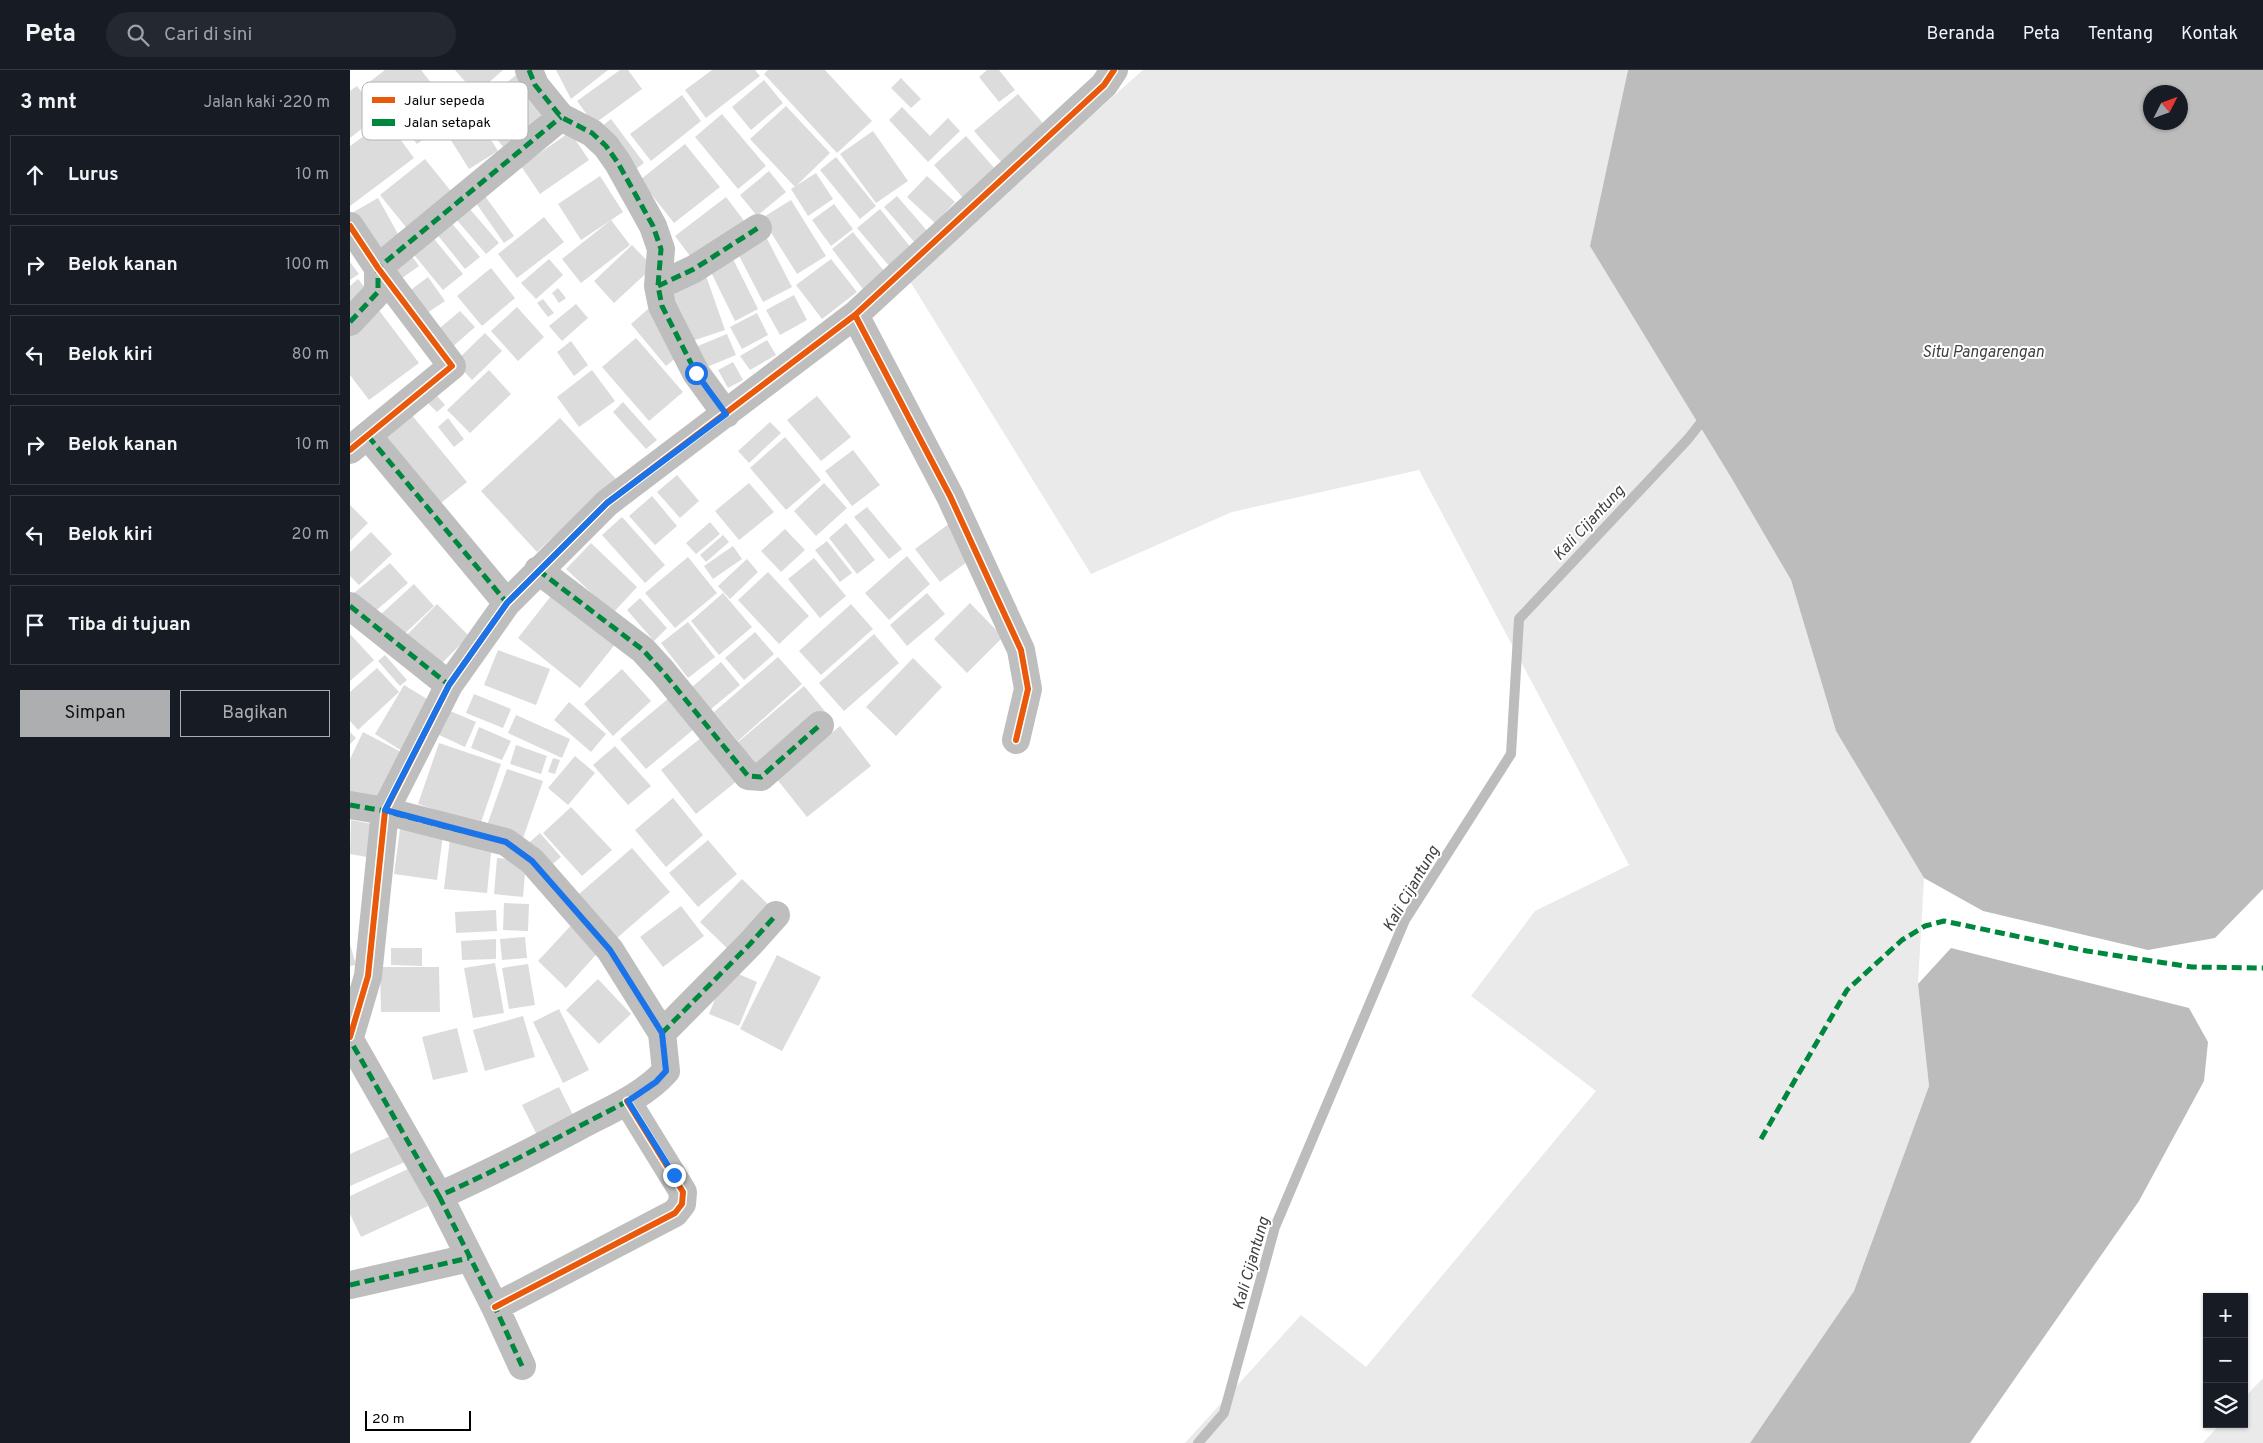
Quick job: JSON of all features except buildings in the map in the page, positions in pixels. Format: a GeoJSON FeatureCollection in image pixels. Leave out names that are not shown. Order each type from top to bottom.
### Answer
{"type":"FeatureCollection","features":[{"type":"Feature","properties":{"kind":"street"},"geometry":{"type":"LineString","coordinates":[[529,70],[535,84],[561,117],[592,133],[606,146],[618,162],[653,226],[661,249],[658,286],[662,306],[696,373],[726,414]]}},
{"type":"Feature","properties":{"kind":"street"},"geometry":{"type":"LineString","coordinates":[[522,1366],[496,1307],[469,1258],[439,1196],[350,1039],[368,976],[385,810],[449,685],[507,603],[538,570],[607,503],[855,315],[1104,85],[1114,70]]}},
{"type":"Feature","properties":{"kind":"street"},"geometry":{"type":"LineString","coordinates":[[378,268],[561,117]]}},
{"type":"Feature","properties":{"kind":"street"},"geometry":{"type":"LineString","coordinates":[[350,226],[378,268],[452,366],[359,443],[507,603]]}},
{"type":"Feature","properties":{"kind":"street"},"geometry":{"type":"LineString","coordinates":[[658,286],[694,269],[758,228]]}},
{"type":"Feature","properties":{"kind":"street"},"geometry":{"type":"LineString","coordinates":[[350,322],[378,292],[378,268]]}},
{"type":"Feature","properties":{"kind":"street"},"geometry":{"type":"LineString","coordinates":[[855,315],[950,496],[1021,650],[1028,689],[1016,740]]}},
{"type":"Feature","properties":{"kind":"street"},"geometry":{"type":"LineString","coordinates":[[538,570],[643,650],[664,672],[748,776],[761,777],[820,725]]}},
{"type":"Feature","properties":{"kind":"street"},"geometry":{"type":"LineString","coordinates":[[350,606],[449,685]]}},
{"type":"Feature","properties":{"kind":"street"},"geometry":{"type":"LineString","coordinates":[[350,805],[385,810],[506,842],[532,861],[610,950],[662,1033],[666,1071],[656,1082],[628,1101],[485,1176],[439,1196]]}},
{"type":"Feature","properties":{"kind":"street"},"geometry":{"type":"LineString","coordinates":[[662,1033],[776,915]]}},
{"type":"Feature","properties":{"kind":"street"},"geometry":{"type":"LineString","coordinates":[[496,1307],[675,1214],[682,1204],[683,1192],[628,1101]]}},
{"type":"Feature","properties":{"kind":"street"},"geometry":{"type":"LineString","coordinates":[[350,1285],[469,1258]]}},
{"type":"Feature","properties":{"kind":"shaded area"},"geometry":{"type":"Polygon","coordinates":[[[1143,70],[1628,70],[1591,246],[1791,580],[1836,731],[1924,878],[1918,984],[1929,1086],[1854,1291],[1750,1443],[1185,1443],[1301,1315],[1366,1367],[1596,1091],[1471,996],[1535,911],[1629,865],[1419,470],[1232,512],[1091,574],[908,278],[1143,70]]]}},
{"type":"Feature","properties":{"kind":"shaded area"},"geometry":{"type":"Polygon","coordinates":[[[2263,1378],[2263,1443],[2203,1443],[2216,1428],[2248,1428],[2248,1394],[2263,1378]]]}},
{"type":"Feature","properties":{"kind":"water","name":"Situ Pangarengan"},"geometry":{"type":"Polygon","coordinates":[[[1628,70],[2263,70],[2263,889],[2215,938],[2148,950],[1983,911],[1924,878],[1836,731],[1791,580],[1732,479],[1590,246],[1628,70]]]}},
{"type":"Feature","properties":{"kind":"water"},"geometry":{"type":"Polygon","coordinates":[[[1951,948],[2189,1008],[2208,1042],[2204,1081],[2139,1201],[1970,1443],[1750,1443],[1854,1291],[1929,1086],[1918,984],[1951,948]]]}},
{"type":"Feature","properties":{"kind":"waterway","name":"Kali Cijantung"},"geometry":{"type":"LineString","coordinates":[[1198,1443],[1224,1413],[1275,1227],[1405,920],[1511,754],[1519,619],[1699,425]]}},
{"type":"Feature","properties":{"kind":"marked path"},"geometry":{"type":"LineString","coordinates":[[529,70],[535,85],[561,117],[592,133],[606,146],[618,163],[653,226],[661,249],[658,286],[662,306],[696,373],[726,414]]}},
{"type":"Feature","properties":{"kind":"marked path"},"geometry":{"type":"LineString","coordinates":[[350,322],[378,292],[378,268],[561,117]]}},
{"type":"Feature","properties":{"kind":"marked path"},"geometry":{"type":"LineString","coordinates":[[658,286],[694,269],[758,228]]}},
{"type":"Feature","properties":{"kind":"marked path"},"geometry":{"type":"LineString","coordinates":[[368,436],[507,603]]}},
{"type":"Feature","properties":{"kind":"marked path"},"geometry":{"type":"LineString","coordinates":[[538,570],[643,650],[748,776],[761,777],[820,725]]}},
{"type":"Feature","properties":{"kind":"marked path"},"geometry":{"type":"LineString","coordinates":[[350,606],[449,685]]}},
{"type":"Feature","properties":{"kind":"marked path"},"geometry":{"type":"LineString","coordinates":[[350,805],[385,811],[506,842],[532,861],[610,950],[662,1033],[666,1071],[647,1088],[624,1103],[508,1163],[439,1196],[350,1040]]}},
{"type":"Feature","properties":{"kind":"marked path"},"geometry":{"type":"LineString","coordinates":[[662,1033],[776,915]]}},
{"type":"Feature","properties":{"kind":"marked path"},"geometry":{"type":"LineString","coordinates":[[1761,1139],[1847,990],[1902,940],[1925,926],[1944,921],[2087,951],[2192,967],[2263,968]]}},
{"type":"Feature","properties":{"kind":"marked path"},"geometry":{"type":"LineString","coordinates":[[439,1196],[495,1307],[522,1366]]}},
{"type":"Feature","properties":{"kind":"marked path"},"geometry":{"type":"LineString","coordinates":[[350,1285],[469,1258]]}},
{"type":"Feature","properties":{"kind":"cycle path"},"geometry":{"type":"LineString","coordinates":[[350,1037],[368,976],[385,811],[449,685],[507,603],[607,503],[855,315],[1104,85],[1114,70]]}},
{"type":"Feature","properties":{"kind":"cycle path"},"geometry":{"type":"LineString","coordinates":[[350,226],[378,268],[452,366],[350,450]]}},
{"type":"Feature","properties":{"kind":"cycle path"},"geometry":{"type":"LineString","coordinates":[[855,315],[950,496],[1021,650],[1028,689],[1016,740]]}},
{"type":"Feature","properties":{"kind":"cycle path"},"geometry":{"type":"LineString","coordinates":[[495,1307],[675,1213],[682,1204],[683,1192],[627,1101]]}},
{"type":"Feature","properties":{"kind":"route"},"geometry":{"type":"LineString","coordinates":[[674,1175],[628,1101],[656,1082],[666,1071],[662,1033],[610,950],[532,861],[506,842],[385,810],[449,685],[507,603],[607,503],[726,414],[696,373]]}}]}
